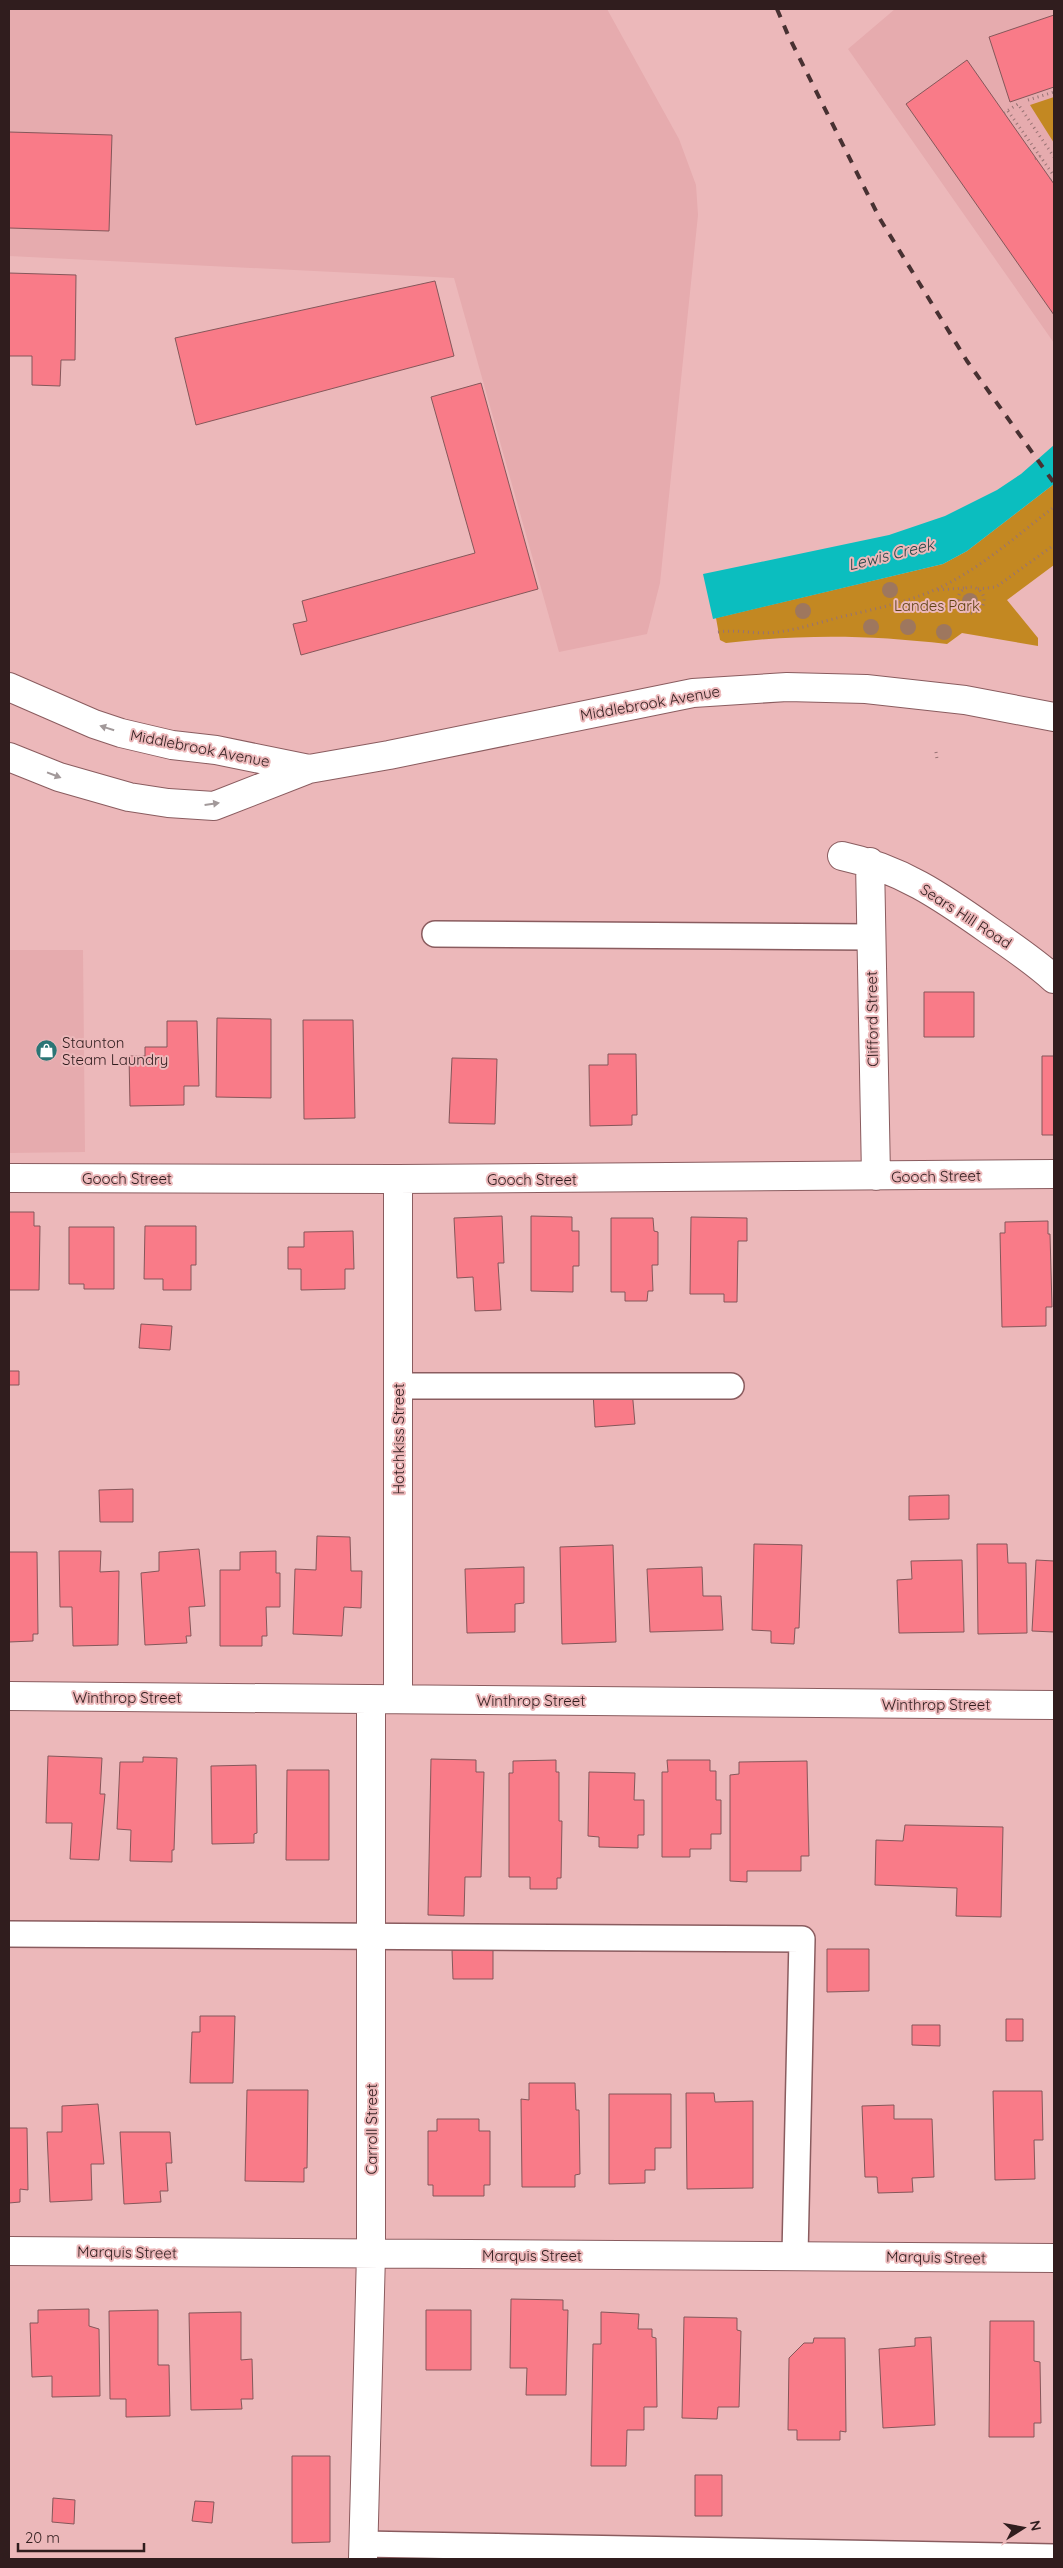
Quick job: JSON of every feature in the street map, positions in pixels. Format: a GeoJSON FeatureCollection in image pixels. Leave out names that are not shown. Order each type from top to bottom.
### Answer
{"type":"FeatureCollection","features":[{"type":"Feature","properties":{"kind":"street","name":"Middlebrook Avenue"},"geometry":{"type":"LineString","coordinates":[[9,687],[86,721],[121,733],[172,745],[216,750],[309,769]]}},
{"type":"Feature","properties":{"kind":"street","name":"Middlebrook Avenue"},"geometry":{"type":"LineString","coordinates":[[9,756],[93,788],[148,801],[214,806],[309,769],[389,755],[650,700],[693,693],[748,688],[827,687],[898,691],[964,700],[1054,717]]}},
{"type":"Feature","properties":{"kind":"street","name":"Sears Hill Road"},"geometry":{"type":"LineString","coordinates":[[842,856],[870,862],[935,891],[1027,957],[1054,979]]}},
{"type":"Feature","properties":{"kind":"street","name":"Clifford Street"},"geometry":{"type":"LineString","coordinates":[[870,862],[876,1176]]}},
{"type":"Feature","properties":{"kind":"street","name":"Gooch Street"},"geometry":{"type":"LineString","coordinates":[[9,1178],[398,1179],[1054,1174]]}},
{"type":"Feature","properties":{"kind":"street","name":"Hotchkiss Street"},"geometry":{"type":"LineString","coordinates":[[398,1179],[398,1699]]}},
{"type":"Feature","properties":{"kind":"street","name":"Winthrop Street"},"geometry":{"type":"LineString","coordinates":[[9,1696],[1054,1705]]}},
{"type":"Feature","properties":{"kind":"street","name":"Carroll Street"},"geometry":{"type":"LineString","coordinates":[[363,2552],[371,2254],[371,1700]]}},
{"type":"Feature","properties":{"kind":"street","name":"Marquis Street"},"geometry":{"type":"LineString","coordinates":[[9,2251],[1054,2258]]}},
{"type":"Feature","properties":{"kind":"lane"},"geometry":{"type":"LineString","coordinates":[[436,934],[870,937]]}},
{"type":"Feature","properties":{"kind":"lane"},"geometry":{"type":"LineString","coordinates":[[398,1386],[731,1386]]}},
{"type":"Feature","properties":{"kind":"lane"},"geometry":{"type":"LineString","coordinates":[[9,1934],[802,1939],[795,2255]]}},
{"type":"Feature","properties":{"kind":"lane"},"geometry":{"type":"LineString","coordinates":[[363,2552],[1054,2557]]}},
{"type":"Feature","properties":{"kind":"path"},"geometry":{"type":"LineString","coordinates":[[1028,100],[1054,92]]}},
{"type":"Feature","properties":{"kind":"path"},"geometry":{"type":"LineString","coordinates":[[1050,179],[1054,176],[1006,112],[1018,104],[1054,157]]}},
{"type":"Feature","properties":{"kind":"path"},"geometry":{"type":"LineString","coordinates":[[1020,136],[1023,133]]}},
{"type":"Feature","properties":{"kind":"path"},"geometry":{"type":"LineString","coordinates":[[1035,159],[1040,156]]}},
{"type":"Feature","properties":{"kind":"path"},"geometry":{"type":"LineString","coordinates":[[718,632],[733,630],[752,634],[767,634],[791,630],[895,605],[933,591],[998,551],[1054,507]]}},
{"type":"Feature","properties":{"kind":"path"},"geometry":{"type":"LineString","coordinates":[[933,591],[996,587],[1054,546]]}},
{"type":"Feature","properties":{"kind":"path"},"geometry":{"type":"LineString","coordinates":[[965,588],[959,594],[957,603],[961,610],[969,614],[978,612],[983,605],[984,596],[978,589]]}},
{"type":"Feature","properties":{"kind":"path"},"geometry":{"type":"LineString","coordinates":[[936,752],[938,759]]}},
{"type":"Feature","properties":{"kind":"shaded area"},"geometry":{"type":"Polygon","coordinates":[[[9,9],[607,9],[679,139],[696,185],[698,215],[660,583],[647,634],[559,652],[454,278],[9,256],[9,9]]]}},
{"type":"Feature","properties":{"kind":"shaded area"},"geometry":{"type":"Polygon","coordinates":[[[895,9],[1054,9],[1054,343],[848,49],[895,9]]]}},
{"type":"Feature","properties":{"kind":"shaded area","name":"Staunton Steam Laundry"},"geometry":{"type":"Polygon","coordinates":[[[9,950],[83,950],[85,1152],[9,1153],[9,950]]]}},
{"type":"Feature","properties":{"kind":"green space"},"geometry":{"type":"Polygon","coordinates":[[[1054,97],[1054,143],[1030,105],[1054,97]]]}},
{"type":"Feature","properties":{"kind":"green space","name":"Landes Park"},"geometry":{"type":"Polygon","coordinates":[[[1054,484],[1054,565],[1007,600],[1038,638],[1038,646],[962,633],[947,644],[864,637],[783,638],[726,643],[720,640],[716,618],[943,564],[967,551],[1054,484]]]}},
{"type":"Feature","properties":{"kind":"water","name":"Lewis Creek"},"geometry":{"type":"Polygon","coordinates":[[[1054,445],[1054,484],[967,551],[943,564],[713,619],[703,574],[889,535],[945,516],[997,490],[1021,474],[1054,445]]]}},
{"type":"Feature","properties":{"kind":"building"},"geometry":{"type":"Polygon","coordinates":[[[1054,15],[1054,87],[1010,102],[989,37],[1054,15]]]}},
{"type":"Feature","properties":{"kind":"building"},"geometry":{"type":"Polygon","coordinates":[[[967,60],[1054,184],[1054,315],[906,104],[967,60]]]}},
{"type":"Feature","properties":{"kind":"building"},"geometry":{"type":"Polygon","coordinates":[[[9,132],[112,135],[109,231],[9,228],[9,132]]]}},
{"type":"Feature","properties":{"kind":"building"},"geometry":{"type":"Polygon","coordinates":[[[9,273],[76,275],[75,360],[61,360],[60,386],[32,385],[32,356],[9,356],[9,273]]]}},
{"type":"Feature","properties":{"kind":"building"},"geometry":{"type":"Polygon","coordinates":[[[435,281],[454,356],[196,425],[175,338],[435,281]]]}},
{"type":"Feature","properties":{"kind":"building"},"geometry":{"type":"Polygon","coordinates":[[[481,383],[538,589],[301,655],[293,624],[307,621],[302,601],[475,553],[431,397],[481,383]]]}},
{"type":"Feature","properties":{"kind":"building"},"geometry":{"type":"Polygon","coordinates":[[[924,992],[974,992],[974,1037],[924,1037],[924,992]]]}},
{"type":"Feature","properties":{"kind":"building"},"geometry":{"type":"Polygon","coordinates":[[[217,1018],[271,1019],[271,1098],[216,1097],[217,1018]]]}},
{"type":"Feature","properties":{"kind":"building"},"geometry":{"type":"Polygon","coordinates":[[[303,1020],[353,1020],[355,1118],[304,1119],[303,1020]]]}},
{"type":"Feature","properties":{"kind":"building"},"geometry":{"type":"Polygon","coordinates":[[[167,1021],[197,1021],[199,1086],[184,1086],[184,1105],[130,1106],[129,1056],[145,1056],[145,1047],[167,1047],[167,1021]]]}},
{"type":"Feature","properties":{"kind":"building"},"geometry":{"type":"Polygon","coordinates":[[[608,1054],[636,1054],[637,1115],[632,1115],[632,1125],[590,1126],[589,1065],[608,1065],[608,1054]]]}},
{"type":"Feature","properties":{"kind":"building"},"geometry":{"type":"Polygon","coordinates":[[[1042,1056],[1054,1056],[1054,1135],[1042,1135],[1042,1056]]]}},
{"type":"Feature","properties":{"kind":"building"},"geometry":{"type":"Polygon","coordinates":[[[452,1058],[497,1059],[495,1124],[449,1123],[452,1058]]]}},
{"type":"Feature","properties":{"kind":"building"},"geometry":{"type":"Polygon","coordinates":[[[9,1212],[34,1212],[34,1226],[40,1226],[39,1290],[9,1290],[9,1212]]]}},
{"type":"Feature","properties":{"kind":"building"},"geometry":{"type":"Polygon","coordinates":[[[502,1216],[504,1263],[498,1263],[501,1310],[475,1311],[473,1277],[457,1278],[454,1218],[502,1216]]]}},
{"type":"Feature","properties":{"kind":"building"},"geometry":{"type":"Polygon","coordinates":[[[531,1216],[572,1217],[572,1231],[579,1231],[579,1266],[573,1266],[573,1292],[531,1291],[531,1216]]]}},
{"type":"Feature","properties":{"kind":"building"},"geometry":{"type":"Polygon","coordinates":[[[691,1217],[747,1218],[747,1241],[738,1241],[737,1302],[724,1302],[724,1294],[690,1294],[691,1217]]]}},
{"type":"Feature","properties":{"kind":"building"},"geometry":{"type":"Polygon","coordinates":[[[611,1218],[653,1218],[654,1231],[658,1232],[658,1265],[652,1265],[653,1291],[648,1291],[647,1301],[625,1301],[625,1292],[611,1292],[611,1218]]]}},
{"type":"Feature","properties":{"kind":"building"},"geometry":{"type":"Polygon","coordinates":[[[1048,1221],[1052,1307],[1046,1307],[1046,1326],[1002,1327],[1000,1233],[1005,1233],[1005,1222],[1048,1221]]]}},
{"type":"Feature","properties":{"kind":"building"},"geometry":{"type":"Polygon","coordinates":[[[145,1226],[196,1226],[196,1265],[191,1265],[191,1290],[163,1290],[163,1279],[144,1279],[145,1226]]]}},
{"type":"Feature","properties":{"kind":"building"},"geometry":{"type":"Polygon","coordinates":[[[69,1227],[114,1227],[114,1289],[84,1289],[84,1284],[69,1284],[69,1227]]]}},
{"type":"Feature","properties":{"kind":"building"},"geometry":{"type":"Polygon","coordinates":[[[353,1231],[354,1269],[345,1269],[345,1289],[301,1290],[301,1269],[288,1269],[288,1247],[304,1247],[304,1232],[353,1231]]]}},
{"type":"Feature","properties":{"kind":"building"},"geometry":{"type":"Polygon","coordinates":[[[141,1324],[172,1326],[170,1350],[139,1348],[141,1324]]]}},
{"type":"Feature","properties":{"kind":"building"},"geometry":{"type":"Polygon","coordinates":[[[9,1371],[19,1371],[19,1385],[9,1385],[9,1371]]]}},
{"type":"Feature","properties":{"kind":"building"},"geometry":{"type":"Polygon","coordinates":[[[632,1390],[635,1424],[595,1427],[593,1392],[632,1390]]]}},
{"type":"Feature","properties":{"kind":"building"},"geometry":{"type":"Polygon","coordinates":[[[133,1489],[133,1522],[100,1522],[99,1490],[133,1489]]]}},
{"type":"Feature","properties":{"kind":"building"},"geometry":{"type":"Polygon","coordinates":[[[949,1495],[949,1519],[909,1520],[909,1496],[949,1495]]]}},
{"type":"Feature","properties":{"kind":"building"},"geometry":{"type":"Polygon","coordinates":[[[317,1536],[350,1537],[351,1571],[362,1571],[361,1608],[344,1607],[342,1636],[293,1634],[295,1569],[316,1570],[317,1536]]]}},
{"type":"Feature","properties":{"kind":"building"},"geometry":{"type":"Polygon","coordinates":[[[754,1544],[802,1545],[799,1628],[795,1628],[794,1644],[771,1643],[771,1631],[752,1630],[754,1544]]]}},
{"type":"Feature","properties":{"kind":"building"},"geometry":{"type":"Polygon","coordinates":[[[977,1544],[1007,1544],[1008,1563],[1026,1563],[1027,1633],[978,1634],[977,1544]]]}},
{"type":"Feature","properties":{"kind":"building"},"geometry":{"type":"Polygon","coordinates":[[[613,1545],[616,1642],[562,1644],[560,1547],[613,1545]]]}},
{"type":"Feature","properties":{"kind":"building"},"geometry":{"type":"Polygon","coordinates":[[[199,1549],[205,1606],[189,1607],[191,1636],[186,1636],[187,1643],[145,1645],[141,1573],[159,1571],[159,1552],[199,1549]]]}},
{"type":"Feature","properties":{"kind":"building"},"geometry":{"type":"Polygon","coordinates":[[[59,1551],[101,1551],[100,1572],[119,1571],[118,1645],[73,1646],[72,1607],[60,1607],[59,1551]]]}},
{"type":"Feature","properties":{"kind":"building"},"geometry":{"type":"Polygon","coordinates":[[[276,1551],[276,1573],[280,1573],[280,1607],[266,1607],[267,1636],[262,1636],[262,1646],[220,1646],[220,1570],[240,1570],[240,1552],[276,1551]]]}},
{"type":"Feature","properties":{"kind":"building"},"geometry":{"type":"Polygon","coordinates":[[[9,1552],[37,1552],[38,1634],[33,1634],[33,1641],[9,1642],[9,1552]]]}},
{"type":"Feature","properties":{"kind":"building"},"geometry":{"type":"Polygon","coordinates":[[[962,1560],[964,1632],[899,1633],[897,1580],[912,1579],[911,1561],[962,1560]]]}},
{"type":"Feature","properties":{"kind":"building"},"geometry":{"type":"Polygon","coordinates":[[[1036,1560],[1054,1561],[1054,1632],[1032,1631],[1036,1560]]]}},
{"type":"Feature","properties":{"kind":"building"},"geometry":{"type":"Polygon","coordinates":[[[524,1567],[524,1603],[515,1604],[515,1632],[467,1633],[465,1569],[524,1567]]]}},
{"type":"Feature","properties":{"kind":"building"},"geometry":{"type":"Polygon","coordinates":[[[702,1567],[703,1596],[721,1596],[723,1630],[650,1632],[647,1569],[702,1567]]]}},
{"type":"Feature","properties":{"kind":"building"},"geometry":{"type":"Polygon","coordinates":[[[48,1756],[102,1758],[100,1794],[105,1794],[99,1860],[70,1859],[72,1823],[46,1823],[48,1756]]]}},
{"type":"Feature","properties":{"kind":"building"},"geometry":{"type":"Polygon","coordinates":[[[143,1757],[177,1758],[172,1862],[130,1861],[131,1830],[117,1829],[120,1762],[143,1762],[143,1757]]]}},
{"type":"Feature","properties":{"kind":"building"},"geometry":{"type":"Polygon","coordinates":[[[431,1759],[476,1760],[476,1772],[484,1772],[481,1877],[465,1877],[464,1916],[428,1915],[431,1759]]]}},
{"type":"Feature","properties":{"kind":"building"},"geometry":{"type":"Polygon","coordinates":[[[556,1760],[556,1772],[559,1772],[559,1821],[562,1821],[561,1878],[557,1878],[557,1889],[530,1889],[530,1877],[509,1877],[509,1773],[513,1773],[513,1761],[556,1760]]]}},
{"type":"Feature","properties":{"kind":"building"},"geometry":{"type":"Polygon","coordinates":[[[667,1760],[710,1760],[710,1771],[716,1771],[716,1800],[721,1800],[721,1834],[711,1834],[711,1849],[690,1849],[690,1857],[662,1857],[662,1772],[668,1772],[667,1760]]]}},
{"type":"Feature","properties":{"kind":"building"},"geometry":{"type":"Polygon","coordinates":[[[807,1761],[809,1856],[801,1856],[801,1871],[747,1871],[747,1882],[730,1881],[730,1775],[739,1774],[739,1762],[807,1761]]]}},
{"type":"Feature","properties":{"kind":"building"},"geometry":{"type":"Polygon","coordinates":[[[256,1765],[257,1833],[254,1834],[254,1843],[212,1844],[211,1766],[256,1765]]]}},
{"type":"Feature","properties":{"kind":"building"},"geometry":{"type":"Polygon","coordinates":[[[287,1770],[329,1770],[329,1860],[286,1860],[287,1770]]]}},
{"type":"Feature","properties":{"kind":"building"},"geometry":{"type":"Polygon","coordinates":[[[589,1772],[635,1773],[634,1800],[644,1800],[644,1835],[638,1835],[638,1848],[599,1847],[599,1837],[588,1836],[589,1772]]]}},
{"type":"Feature","properties":{"kind":"building"},"geometry":{"type":"Polygon","coordinates":[[[905,1825],[1003,1827],[1001,1917],[956,1916],[957,1888],[875,1885],[876,1840],[903,1841],[905,1825]]]}},
{"type":"Feature","properties":{"kind":"building"},"geometry":{"type":"Polygon","coordinates":[[[827,1949],[869,1949],[869,1991],[827,1992],[827,1949]]]}},
{"type":"Feature","properties":{"kind":"building"},"geometry":{"type":"Polygon","coordinates":[[[452,1950],[493,1950],[493,1979],[453,1979],[452,1950]]]}},
{"type":"Feature","properties":{"kind":"building"},"geometry":{"type":"Polygon","coordinates":[[[200,2016],[235,2016],[233,2083],[190,2083],[192,2032],[200,2032],[200,2016]]]}},
{"type":"Feature","properties":{"kind":"building"},"geometry":{"type":"Polygon","coordinates":[[[1006,2019],[1023,2019],[1023,2041],[1006,2041],[1006,2019]]]}},
{"type":"Feature","properties":{"kind":"building"},"geometry":{"type":"Polygon","coordinates":[[[912,2025],[940,2025],[940,2046],[912,2045],[912,2025]]]}},
{"type":"Feature","properties":{"kind":"building"},"geometry":{"type":"Polygon","coordinates":[[[529,2083],[575,2083],[576,2110],[579,2110],[580,2174],[575,2175],[575,2187],[522,2187],[521,2099],[529,2100],[529,2083]]]}},
{"type":"Feature","properties":{"kind":"building"},"geometry":{"type":"Polygon","coordinates":[[[247,2090],[308,2090],[307,2168],[304,2168],[304,2182],[245,2181],[247,2090]]]}},
{"type":"Feature","properties":{"kind":"building"},"geometry":{"type":"Polygon","coordinates":[[[993,2091],[1042,2091],[1043,2140],[1034,2140],[1035,2179],[995,2180],[993,2091]]]}},
{"type":"Feature","properties":{"kind":"building"},"geometry":{"type":"Polygon","coordinates":[[[686,2093],[714,2093],[715,2102],[753,2101],[753,2188],[687,2189],[686,2093]]]}},
{"type":"Feature","properties":{"kind":"building"},"geometry":{"type":"Polygon","coordinates":[[[609,2094],[671,2094],[671,2148],[655,2148],[655,2170],[645,2170],[645,2183],[609,2184],[609,2094]]]}},
{"type":"Feature","properties":{"kind":"building"},"geometry":{"type":"Polygon","coordinates":[[[98,2104],[104,2164],[91,2164],[92,2200],[50,2202],[47,2132],[62,2132],[62,2106],[98,2104]]]}},
{"type":"Feature","properties":{"kind":"building"},"geometry":{"type":"Polygon","coordinates":[[[894,2105],[894,2119],[932,2119],[934,2177],[912,2178],[913,2192],[878,2193],[877,2177],[865,2177],[862,2106],[894,2105]]]}},
{"type":"Feature","properties":{"kind":"building"},"geometry":{"type":"Polygon","coordinates":[[[437,2119],[479,2119],[479,2131],[490,2131],[490,2185],[484,2185],[484,2196],[433,2196],[433,2185],[428,2185],[428,2131],[437,2131],[437,2119]]]}},
{"type":"Feature","properties":{"kind":"building"},"geometry":{"type":"Polygon","coordinates":[[[9,2128],[27,2128],[28,2190],[20,2189],[20,2202],[9,2203],[9,2128]]]}},
{"type":"Feature","properties":{"kind":"building"},"geometry":{"type":"Polygon","coordinates":[[[120,2132],[170,2132],[172,2163],[166,2163],[168,2191],[160,2191],[161,2202],[124,2204],[120,2132]]]}},
{"type":"Feature","properties":{"kind":"building"},"geometry":{"type":"Polygon","coordinates":[[[511,2299],[563,2300],[563,2310],[568,2310],[566,2395],[526,2395],[527,2368],[510,2368],[511,2299]]]}},
{"type":"Feature","properties":{"kind":"building"},"geometry":{"type":"Polygon","coordinates":[[[89,2309],[89,2326],[99,2329],[100,2396],[52,2397],[52,2376],[32,2377],[30,2323],[38,2323],[38,2310],[89,2309]]]}},
{"type":"Feature","properties":{"kind":"building"},"geometry":{"type":"Polygon","coordinates":[[[158,2310],[158,2365],[169,2365],[170,2416],[126,2417],[126,2399],[110,2399],[109,2311],[158,2310]]]}},
{"type":"Feature","properties":{"kind":"building"},"geometry":{"type":"Polygon","coordinates":[[[426,2310],[471,2310],[471,2370],[426,2370],[426,2310]]]}},
{"type":"Feature","properties":{"kind":"building"},"geometry":{"type":"Polygon","coordinates":[[[241,2312],[241,2360],[252,2359],[253,2399],[241,2399],[242,2409],[191,2410],[189,2313],[241,2312]]]}},
{"type":"Feature","properties":{"kind":"building"},"geometry":{"type":"Polygon","coordinates":[[[601,2312],[639,2314],[638,2329],[652,2329],[652,2337],[656,2338],[657,2407],[644,2407],[644,2430],[627,2430],[626,2466],[591,2466],[593,2344],[601,2344],[601,2312]]]}},
{"type":"Feature","properties":{"kind":"building"},"geometry":{"type":"Polygon","coordinates":[[[684,2317],[737,2318],[737,2330],[741,2331],[739,2407],[718,2407],[717,2419],[682,2418],[684,2317]]]}},
{"type":"Feature","properties":{"kind":"building"},"geometry":{"type":"Polygon","coordinates":[[[990,2321],[1034,2321],[1034,2361],[1040,2362],[1041,2423],[1034,2423],[1034,2437],[989,2437],[990,2321]]]}},
{"type":"Feature","properties":{"kind":"building"},"geometry":{"type":"Polygon","coordinates":[[[931,2337],[935,2425],[883,2428],[879,2349],[915,2346],[915,2338],[931,2337]]]}},
{"type":"Feature","properties":{"kind":"building"},"geometry":{"type":"Polygon","coordinates":[[[814,2338],[845,2338],[846,2432],[840,2431],[840,2440],[797,2440],[797,2430],[788,2430],[789,2358],[804,2343],[813,2343],[814,2338]]]}},
{"type":"Feature","properties":{"kind":"building"},"geometry":{"type":"Polygon","coordinates":[[[292,2456],[330,2456],[330,2542],[292,2543],[292,2456]]]}},
{"type":"Feature","properties":{"kind":"building"},"geometry":{"type":"Polygon","coordinates":[[[695,2475],[722,2475],[722,2516],[695,2516],[695,2475]]]}},
{"type":"Feature","properties":{"kind":"building"},"geometry":{"type":"Polygon","coordinates":[[[53,2498],[75,2500],[74,2524],[52,2522],[53,2498]]]}},
{"type":"Feature","properties":{"kind":"building"},"geometry":{"type":"Polygon","coordinates":[[[195,2501],[214,2502],[212,2523],[192,2521],[195,2501]]]}},
{"type":"Feature","properties":{"kind":"railway"},"geometry":{"type":"LineString","coordinates":[[777,9],[788,35],[880,219],[967,361],[1054,483]]}},
{"type":"Feature","properties":{"kind":"place","name":"Staunton Steam Laundry"},"geometry":{"type":"Point","coordinates":[46,1051]}}]}
